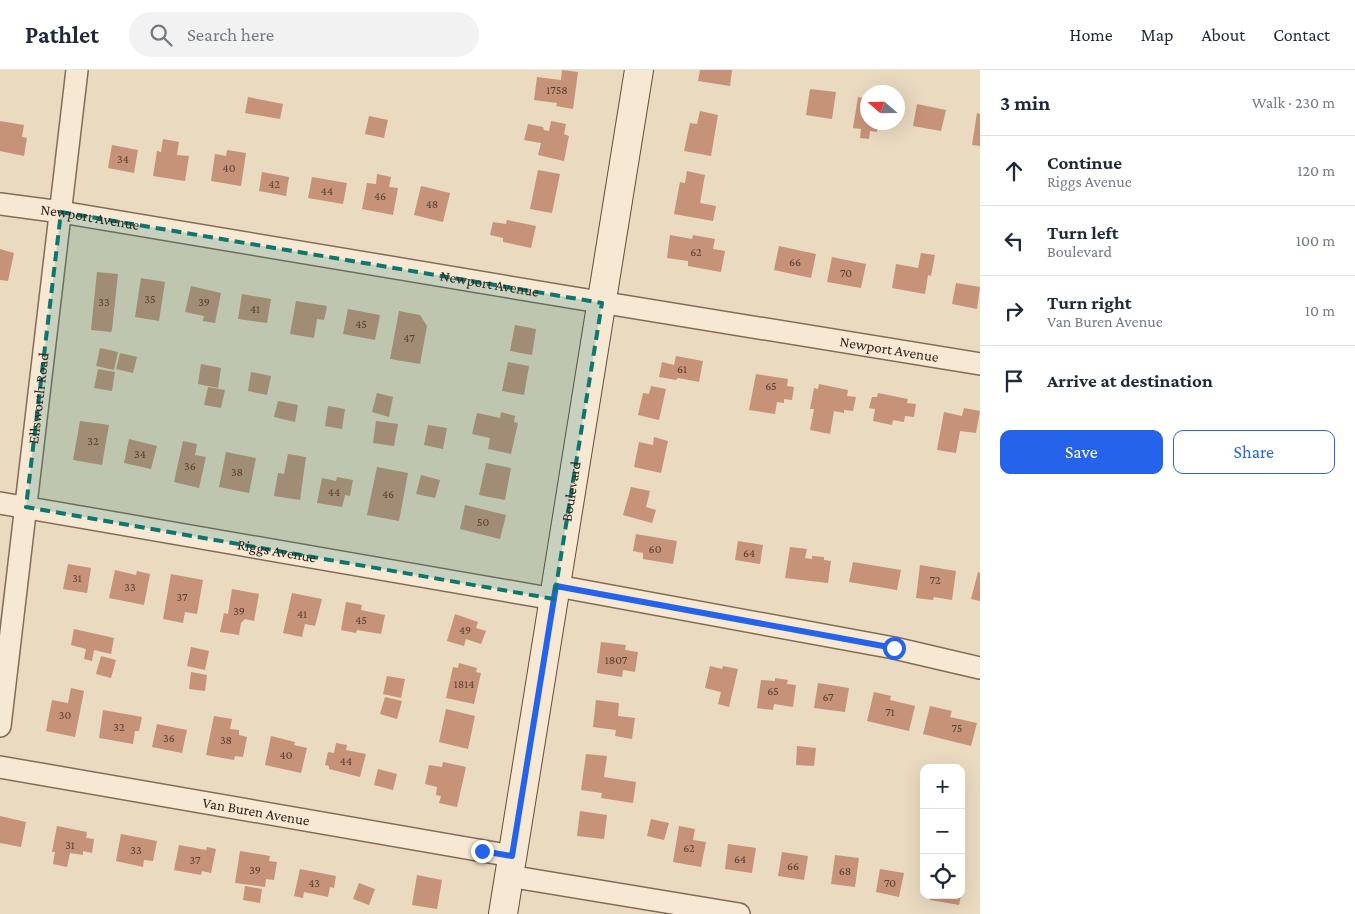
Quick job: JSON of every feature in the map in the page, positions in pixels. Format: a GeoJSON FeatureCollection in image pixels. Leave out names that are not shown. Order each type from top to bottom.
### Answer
{"type":"FeatureCollection","features":[{"type":"Feature","properties":{"kind":"main road","name":"Boulevard"},"geometry":{"type":"LineString","coordinates":[[503,914],[639,70]]}},
{"type":"Feature","properties":{"kind":"street","name":"Ellsworth Road"},"geometry":{"type":"LineString","coordinates":[[0,726],[78,70]]}},
{"type":"Feature","properties":{"kind":"street","name":"Newport Avenue"},"geometry":{"type":"LineString","coordinates":[[0,204],[61,212],[980,364]]}},
{"type":"Feature","properties":{"kind":"street","name":"Riggs Avenue"},"geometry":{"type":"LineString","coordinates":[[0,504],[894,648],[980,668]]}},
{"type":"Feature","properties":{"kind":"street","name":"Van Buren Avenue"},"geometry":{"type":"LineString","coordinates":[[0,767],[510,866],[739,914]]}},
{"type":"Feature","properties":{"kind":"highlighted area"},"geometry":{"type":"Polygon","coordinates":[[[61,212],[602,303],[554,599],[26,507],[61,212]]]}},
{"type":"Feature","properties":{"kind":"building"},"geometry":{"type":"Polygon","coordinates":[[[562,70],[578,72],[573,109],[556,106],[557,103],[534,100],[537,77],[561,80],[562,70]]]}},
{"type":"Feature","properties":{"kind":"building"},"geometry":{"type":"Polygon","coordinates":[[[700,70],[732,70],[730,86],[698,81],[700,70]]]}},
{"type":"Feature","properties":{"kind":"building"},"geometry":{"type":"Polygon","coordinates":[[[810,89],[836,92],[832,119],[806,115],[810,89]]]}},
{"type":"Feature","properties":{"kind":"building"},"geometry":{"type":"Polygon","coordinates":[[[248,97],[283,104],[280,119],[245,113],[248,97]]]}},
{"type":"Feature","properties":{"kind":"building"},"geometry":{"type":"Polygon","coordinates":[[[858,97],[860,97],[860,129],[853,128],[858,97]]]}},
{"type":"Feature","properties":{"kind":"building"},"geometry":{"type":"Polygon","coordinates":[[[917,104],[946,110],[941,131],[913,126],[917,104]]]}},
{"type":"Feature","properties":{"kind":"building"},"geometry":{"type":"Polygon","coordinates":[[[700,111],[718,115],[711,156],[684,151],[690,123],[697,124],[700,111]]]}},
{"type":"Feature","properties":{"kind":"building"},"geometry":{"type":"Polygon","coordinates":[[[977,113],[980,114],[980,146],[972,145],[977,113]]]}},
{"type":"Feature","properties":{"kind":"building"},"geometry":{"type":"Polygon","coordinates":[[[369,116],[388,120],[384,138],[365,134],[369,116]]]}},
{"type":"Feature","properties":{"kind":"building"},"geometry":{"type":"Polygon","coordinates":[[[0,121],[24,125],[22,137],[27,138],[24,156],[0,151],[0,121]]]}},
{"type":"Feature","properties":{"kind":"building"},"geometry":{"type":"Polygon","coordinates":[[[551,121],[566,124],[564,134],[569,136],[564,161],[538,155],[541,143],[524,140],[528,124],[543,127],[544,130],[549,131],[551,121]]]}},
{"type":"Feature","properties":{"kind":"building"},"geometry":{"type":"Polygon","coordinates":[[[861,130],[877,130],[877,132],[870,131],[869,139],[860,138],[861,130]]]}},
{"type":"Feature","properties":{"kind":"building"},"geometry":{"type":"Polygon","coordinates":[[[163,139],[179,142],[177,155],[189,156],[185,181],[153,176],[157,151],[161,152],[163,139]]]}},
{"type":"Feature","properties":{"kind":"building"},"geometry":{"type":"Polygon","coordinates":[[[112,145],[138,150],[134,173],[108,168],[112,145]]]}},
{"type":"Feature","properties":{"kind":"building"},"geometry":{"type":"Polygon","coordinates":[[[227,150],[246,153],[241,186],[211,181],[215,154],[226,156],[227,150]]]}},
{"type":"Feature","properties":{"kind":"building"},"geometry":{"type":"Polygon","coordinates":[[[538,170],[560,174],[552,213],[530,209],[538,170]]]}},
{"type":"Feature","properties":{"kind":"building"},"geometry":{"type":"Polygon","coordinates":[[[687,171],[705,175],[700,203],[716,206],[713,221],[674,214],[680,182],[685,183],[687,171]]]}},
{"type":"Feature","properties":{"kind":"building"},"geometry":{"type":"Polygon","coordinates":[[[262,172],[289,177],[286,196],[259,191],[262,172]]]}},
{"type":"Feature","properties":{"kind":"building"},"geometry":{"type":"Polygon","coordinates":[[[377,174],[391,177],[389,187],[398,188],[393,215],[362,209],[367,183],[376,184],[377,174]]]}},
{"type":"Feature","properties":{"kind":"building"},"geometry":{"type":"Polygon","coordinates":[[[312,177],[347,183],[343,204],[308,198],[312,177]]]}},
{"type":"Feature","properties":{"kind":"building"},"geometry":{"type":"Polygon","coordinates":[[[421,186],[450,193],[443,222],[414,215],[421,186]]]}},
{"type":"Feature","properties":{"kind":"building"},"geometry":{"type":"Polygon","coordinates":[[[507,220],[536,226],[531,248],[503,242],[503,238],[490,235],[493,222],[506,224],[507,220]]]}},
{"type":"Feature","properties":{"kind":"building"},"geometry":{"type":"Polygon","coordinates":[[[670,235],[692,239],[693,235],[715,239],[713,249],[725,251],[721,272],[688,266],[688,261],[667,258],[670,235]]]}},
{"type":"Feature","properties":{"kind":"building"},"geometry":{"type":"Polygon","coordinates":[[[779,246],[816,254],[811,278],[774,270],[779,246]]]}},
{"type":"Feature","properties":{"kind":"building"},"geometry":{"type":"Polygon","coordinates":[[[0,249],[14,253],[8,281],[0,280],[0,249]]]}},
{"type":"Feature","properties":{"kind":"building"},"geometry":{"type":"Polygon","coordinates":[[[921,253],[935,255],[931,276],[928,275],[925,294],[892,288],[896,264],[918,268],[921,253]]]}},
{"type":"Feature","properties":{"kind":"building"},"geometry":{"type":"Polygon","coordinates":[[[832,257],[866,264],[861,288],[827,282],[832,257]]]}},
{"type":"Feature","properties":{"kind":"building"},"geometry":{"type":"Polygon","coordinates":[[[97,272],[118,274],[111,332],[91,330],[97,272]]]}},
{"type":"Feature","properties":{"kind":"building"},"geometry":{"type":"Polygon","coordinates":[[[141,278],[165,282],[159,321],[135,317],[141,278]]]}},
{"type":"Feature","properties":{"kind":"building"},"geometry":{"type":"Polygon","coordinates":[[[956,283],[980,287],[977,309],[952,304],[956,283]]]}},
{"type":"Feature","properties":{"kind":"building"},"geometry":{"type":"Polygon","coordinates":[[[191,286],[221,293],[215,323],[203,321],[204,316],[185,312],[191,286]]]}},
{"type":"Feature","properties":{"kind":"building"},"geometry":{"type":"Polygon","coordinates":[[[242,294],[271,299],[267,323],[238,319],[242,294]]]}},
{"type":"Feature","properties":{"kind":"building"},"geometry":{"type":"Polygon","coordinates":[[[296,301],[327,306],[324,320],[317,319],[314,338],[290,334],[296,301]]]}},
{"type":"Feature","properties":{"kind":"building"},"geometry":{"type":"Polygon","coordinates":[[[348,309],[380,315],[375,340],[343,334],[348,309]]]}},
{"type":"Feature","properties":{"kind":"building"},"geometry":{"type":"Polygon","coordinates":[[[399,311],[420,315],[427,326],[420,364],[390,359],[399,311]]]}},
{"type":"Feature","properties":{"kind":"building"},"geometry":{"type":"Polygon","coordinates":[[[515,325],[536,329],[532,355],[510,351],[515,325]]]}},
{"type":"Feature","properties":{"kind":"building"},"geometry":{"type":"Polygon","coordinates":[[[100,348],[118,352],[114,370],[96,366],[100,348]]]}},
{"type":"Feature","properties":{"kind":"building"},"geometry":{"type":"Polygon","coordinates":[[[120,353],[137,357],[133,373],[116,369],[120,353]]]}},
{"type":"Feature","properties":{"kind":"building"},"geometry":{"type":"Polygon","coordinates":[[[676,356],[703,361],[699,382],[659,377],[662,362],[674,365],[676,356]]]}},
{"type":"Feature","properties":{"kind":"building"},"geometry":{"type":"Polygon","coordinates":[[[508,362],[529,366],[524,395],[502,391],[508,362]]]}},
{"type":"Feature","properties":{"kind":"building"},"geometry":{"type":"Polygon","coordinates":[[[201,364],[221,368],[218,388],[198,384],[201,364]]]}},
{"type":"Feature","properties":{"kind":"building"},"geometry":{"type":"Polygon","coordinates":[[[98,369],[115,372],[112,391],[94,388],[98,369]]]}},
{"type":"Feature","properties":{"kind":"building"},"geometry":{"type":"Polygon","coordinates":[[[251,372],[271,376],[267,395],[248,391],[251,372]]]}},
{"type":"Feature","properties":{"kind":"building"},"geometry":{"type":"Polygon","coordinates":[[[756,374],[788,379],[787,386],[794,387],[792,400],[784,399],[784,403],[777,402],[775,414],[749,410],[756,374]]]}},
{"type":"Feature","properties":{"kind":"building"},"geometry":{"type":"Polygon","coordinates":[[[819,384],[848,390],[847,396],[856,397],[853,411],[844,410],[844,413],[834,411],[830,434],[810,430],[814,409],[810,409],[814,388],[818,389],[819,384]]]}},
{"type":"Feature","properties":{"kind":"building"},"geometry":{"type":"Polygon","coordinates":[[[651,386],[666,389],[659,420],[638,415],[643,393],[649,394],[651,386]]]}},
{"type":"Feature","properties":{"kind":"building"},"geometry":{"type":"Polygon","coordinates":[[[208,387],[225,390],[221,408],[204,405],[208,387]]]}},
{"type":"Feature","properties":{"kind":"building"},"geometry":{"type":"Polygon","coordinates":[[[377,393],[393,397],[389,417],[372,412],[377,393]]]}},
{"type":"Feature","properties":{"kind":"building"},"geometry":{"type":"Polygon","coordinates":[[[878,393],[908,399],[907,403],[916,404],[914,417],[905,416],[904,422],[893,420],[892,425],[873,421],[875,409],[869,408],[872,397],[877,397],[878,393]]]}},
{"type":"Feature","properties":{"kind":"building"},"geometry":{"type":"Polygon","coordinates":[[[278,401],[298,405],[295,422],[274,417],[278,401]]]}},
{"type":"Feature","properties":{"kind":"building"},"geometry":{"type":"Polygon","coordinates":[[[328,406],[345,409],[342,429],[325,426],[328,406]]]}},
{"type":"Feature","properties":{"kind":"building"},"geometry":{"type":"Polygon","coordinates":[[[964,408],[980,411],[976,433],[960,431],[956,453],[937,450],[944,412],[962,416],[964,408]]]}},
{"type":"Feature","properties":{"kind":"building"},"geometry":{"type":"Polygon","coordinates":[[[501,412],[515,416],[514,422],[518,423],[511,454],[488,449],[490,438],[472,434],[477,413],[500,418],[501,412]]]}},
{"type":"Feature","properties":{"kind":"building"},"geometry":{"type":"Polygon","coordinates":[[[80,421],[109,425],[102,465],[73,460],[80,421]]]}},
{"type":"Feature","properties":{"kind":"building"},"geometry":{"type":"Polygon","coordinates":[[[376,421],[398,424],[394,446],[373,443],[376,421]]]}},
{"type":"Feature","properties":{"kind":"building"},"geometry":{"type":"Polygon","coordinates":[[[428,425],[447,428],[443,449],[424,445],[428,425]]]}},
{"type":"Feature","properties":{"kind":"building"},"geometry":{"type":"Polygon","coordinates":[[[654,437],[668,441],[661,473],[634,467],[639,442],[653,445],[654,437]]]}},
{"type":"Feature","properties":{"kind":"building"},"geometry":{"type":"Polygon","coordinates":[[[129,439],[157,446],[151,469],[124,463],[129,439]]]}},
{"type":"Feature","properties":{"kind":"building"},"geometry":{"type":"Polygon","coordinates":[[[183,441],[197,444],[195,455],[206,457],[199,488],[174,482],[183,441]]]}},
{"type":"Feature","properties":{"kind":"building"},"geometry":{"type":"Polygon","coordinates":[[[226,452],[256,458],[249,493],[219,487],[226,452]]]}},
{"type":"Feature","properties":{"kind":"building"},"geometry":{"type":"Polygon","coordinates":[[[288,454],[306,457],[300,500],[274,496],[278,473],[284,474],[288,454]]]}},
{"type":"Feature","properties":{"kind":"building"},"geometry":{"type":"Polygon","coordinates":[[[486,463],[511,468],[505,500],[479,495],[486,463]]]}},
{"type":"Feature","properties":{"kind":"building"},"geometry":{"type":"Polygon","coordinates":[[[377,467],[408,473],[399,521],[367,515],[377,467]]]}},
{"type":"Feature","properties":{"kind":"building"},"geometry":{"type":"Polygon","coordinates":[[[421,475],[440,480],[435,498],[416,494],[421,475]]]}},
{"type":"Feature","properties":{"kind":"building"},"geometry":{"type":"Polygon","coordinates":[[[337,477],[353,480],[350,496],[345,495],[342,507],[317,503],[322,478],[336,481],[337,477]]]}},
{"type":"Feature","properties":{"kind":"building"},"geometry":{"type":"Polygon","coordinates":[[[631,487],[650,491],[646,507],[656,510],[652,523],[623,515],[631,487]]]}},
{"type":"Feature","properties":{"kind":"building"},"geometry":{"type":"Polygon","coordinates":[[[465,505],[506,515],[500,539],[460,529],[465,505]]]}},
{"type":"Feature","properties":{"kind":"building"},"geometry":{"type":"Polygon","coordinates":[[[636,534],[677,541],[673,564],[643,559],[643,553],[633,551],[636,534]]]}},
{"type":"Feature","properties":{"kind":"building"},"geometry":{"type":"Polygon","coordinates":[[[738,541],[763,545],[760,564],[735,560],[738,541]]]}},
{"type":"Feature","properties":{"kind":"building"},"geometry":{"type":"Polygon","coordinates":[[[790,547],[807,549],[805,558],[812,559],[812,556],[824,557],[824,560],[831,561],[828,583],[785,578],[790,547]]]}},
{"type":"Feature","properties":{"kind":"building"},"geometry":{"type":"Polygon","coordinates":[[[853,562],[901,570],[897,590],[849,582],[853,562]]]}},
{"type":"Feature","properties":{"kind":"building"},"geometry":{"type":"Polygon","coordinates":[[[68,564],[91,568],[87,593],[63,589],[68,564]]]}},
{"type":"Feature","properties":{"kind":"building"},"geometry":{"type":"Polygon","coordinates":[[[920,565],[956,571],[952,600],[934,597],[933,600],[916,598],[920,565]]]}},
{"type":"Feature","properties":{"kind":"building"},"geometry":{"type":"Polygon","coordinates":[[[115,570],[136,575],[137,571],[150,574],[144,605],[109,598],[115,570]]]}},
{"type":"Feature","properties":{"kind":"building"},"geometry":{"type":"Polygon","coordinates":[[[978,572],[980,573],[980,601],[971,599],[978,572]]]}},
{"type":"Feature","properties":{"kind":"building"},"geometry":{"type":"Polygon","coordinates":[[[171,574],[203,580],[197,614],[185,612],[183,623],[163,619],[171,574]]]}},
{"type":"Feature","properties":{"kind":"building"},"geometry":{"type":"Polygon","coordinates":[[[232,589],[259,594],[254,621],[245,619],[241,623],[239,635],[220,632],[224,613],[228,614],[232,589]]]}},
{"type":"Feature","properties":{"kind":"building"},"geometry":{"type":"Polygon","coordinates":[[[292,593],[322,599],[315,626],[305,624],[302,637],[283,633],[292,593]]]}},
{"type":"Feature","properties":{"kind":"building"},"geometry":{"type":"Polygon","coordinates":[[[346,602],[362,605],[361,610],[385,615],[381,634],[357,630],[356,633],[341,630],[346,602]]]}},
{"type":"Feature","properties":{"kind":"building"},"geometry":{"type":"Polygon","coordinates":[[[455,614],[478,622],[476,628],[486,631],[481,644],[466,639],[464,646],[447,641],[455,614]]]}},
{"type":"Feature","properties":{"kind":"building"},"geometry":{"type":"Polygon","coordinates":[[[74,629],[114,638],[111,654],[94,650],[92,661],[84,659],[86,649],[71,645],[74,629]]]}},
{"type":"Feature","properties":{"kind":"building"},"geometry":{"type":"Polygon","coordinates":[[[601,642],[626,645],[625,650],[638,652],[635,672],[623,670],[622,677],[597,673],[601,642]]]}},
{"type":"Feature","properties":{"kind":"building"},"geometry":{"type":"Polygon","coordinates":[[[191,647],[209,651],[205,670],[187,666],[191,647]]]}},
{"type":"Feature","properties":{"kind":"building"},"geometry":{"type":"Polygon","coordinates":[[[101,656],[116,660],[111,678],[96,674],[101,656]]]}},
{"type":"Feature","properties":{"kind":"building"},"geometry":{"type":"Polygon","coordinates":[[[459,663],[477,668],[476,672],[481,673],[474,704],[446,698],[453,667],[458,668],[459,663]]]}},
{"type":"Feature","properties":{"kind":"building"},"geometry":{"type":"Polygon","coordinates":[[[710,666],[722,669],[723,666],[738,669],[729,707],[718,704],[721,692],[705,688],[710,666]]]}},
{"type":"Feature","properties":{"kind":"building"},"geometry":{"type":"Polygon","coordinates":[[[191,672],[207,675],[205,691],[189,689],[191,672]]]}},
{"type":"Feature","properties":{"kind":"building"},"geometry":{"type":"Polygon","coordinates":[[[387,676],[405,679],[401,698],[383,694],[387,676]]]}},
{"type":"Feature","properties":{"kind":"building"},"geometry":{"type":"Polygon","coordinates":[[[775,678],[788,680],[787,684],[796,685],[793,707],[774,704],[773,710],[757,708],[761,680],[775,681],[775,678]]]}},
{"type":"Feature","properties":{"kind":"building"},"geometry":{"type":"Polygon","coordinates":[[[818,683],[849,688],[845,712],[814,708],[818,683]]]}},
{"type":"Feature","properties":{"kind":"building"},"geometry":{"type":"Polygon","coordinates":[[[71,688],[84,691],[75,737],[46,731],[52,700],[68,703],[71,688]]]}},
{"type":"Feature","properties":{"kind":"building"},"geometry":{"type":"Polygon","coordinates":[[[874,692],[891,696],[890,700],[915,706],[909,731],[867,721],[874,692]]]}},
{"type":"Feature","properties":{"kind":"building"},"geometry":{"type":"Polygon","coordinates":[[[385,697],[402,701],[397,719],[380,714],[385,697]]]}},
{"type":"Feature","properties":{"kind":"building"},"geometry":{"type":"Polygon","coordinates":[[[596,700],[619,703],[618,716],[635,718],[632,739],[615,736],[616,730],[593,727],[596,700]]]}},
{"type":"Feature","properties":{"kind":"building"},"geometry":{"type":"Polygon","coordinates":[[[930,706],[952,711],[950,717],[977,723],[971,746],[923,734],[930,706]]]}},
{"type":"Feature","properties":{"kind":"building"},"geometry":{"type":"Polygon","coordinates":[[[446,709],[475,716],[468,749],[439,742],[446,709]]]}},
{"type":"Feature","properties":{"kind":"building"},"geometry":{"type":"Polygon","coordinates":[[[103,710],[142,717],[139,731],[135,731],[133,744],[99,738],[103,710]]]}},
{"type":"Feature","properties":{"kind":"building"},"geometry":{"type":"Polygon","coordinates":[[[214,716],[232,719],[230,729],[239,730],[239,735],[247,737],[243,757],[235,756],[234,760],[206,755],[214,716]]]}},
{"type":"Feature","properties":{"kind":"building"},"geometry":{"type":"Polygon","coordinates":[[[157,724],[187,730],[182,753],[152,747],[157,724]]]}},
{"type":"Feature","properties":{"kind":"building"},"geometry":{"type":"Polygon","coordinates":[[[271,736],[295,742],[294,745],[307,748],[301,773],[265,765],[271,736]]]}},
{"type":"Feature","properties":{"kind":"building"},"geometry":{"type":"Polygon","coordinates":[[[336,743],[347,745],[346,750],[366,754],[360,777],[329,769],[329,766],[325,765],[328,752],[334,753],[336,743]]]}},
{"type":"Feature","properties":{"kind":"building"},"geometry":{"type":"Polygon","coordinates":[[[797,746],[816,748],[814,766],[796,765],[797,746]]]}},
{"type":"Feature","properties":{"kind":"building"},"geometry":{"type":"Polygon","coordinates":[[[586,754],[607,756],[604,777],[636,782],[633,803],[601,798],[602,793],[581,790],[586,754]]]}},
{"type":"Feature","properties":{"kind":"building"},"geometry":{"type":"Polygon","coordinates":[[[443,762],[466,767],[457,807],[439,803],[441,796],[436,795],[437,787],[425,784],[429,765],[442,767],[443,762]]]}},
{"type":"Feature","properties":{"kind":"building"},"geometry":{"type":"Polygon","coordinates":[[[378,769],[397,774],[393,790],[374,785],[378,769]]]}},
{"type":"Feature","properties":{"kind":"building"},"geometry":{"type":"Polygon","coordinates":[[[580,811],[607,815],[604,839],[577,836],[580,811]]]}},
{"type":"Feature","properties":{"kind":"building"},"geometry":{"type":"Polygon","coordinates":[[[0,816],[26,822],[21,847],[0,843],[0,816]]]}},
{"type":"Feature","properties":{"kind":"building"},"geometry":{"type":"Polygon","coordinates":[[[651,819],[669,823],[664,840],[647,836],[651,819]]]}},
{"type":"Feature","properties":{"kind":"building"},"geometry":{"type":"Polygon","coordinates":[[[57,826],[87,832],[86,838],[94,839],[92,853],[83,851],[83,855],[70,853],[67,867],[53,864],[55,852],[52,852],[57,826]]]}},
{"type":"Feature","properties":{"kind":"building"},"geometry":{"type":"Polygon","coordinates":[[[679,826],[695,829],[693,840],[706,842],[701,867],[673,862],[679,826]]]}},
{"type":"Feature","properties":{"kind":"building"},"geometry":{"type":"Polygon","coordinates":[[[121,834],[157,841],[153,861],[144,860],[143,867],[116,861],[121,834]]]}},
{"type":"Feature","properties":{"kind":"building"},"geometry":{"type":"Polygon","coordinates":[[[728,844],[756,848],[752,873],[725,869],[728,844]]]}},
{"type":"Feature","properties":{"kind":"building"},"geometry":{"type":"Polygon","coordinates":[[[179,845],[206,850],[207,847],[216,849],[211,873],[202,871],[201,875],[174,870],[179,845]]]}},
{"type":"Feature","properties":{"kind":"building"},"geometry":{"type":"Polygon","coordinates":[[[240,851],[270,856],[269,861],[277,862],[274,880],[266,879],[265,887],[235,883],[240,851]]]}},
{"type":"Feature","properties":{"kind":"building"},"geometry":{"type":"Polygon","coordinates":[[[782,852],[808,856],[804,880],[778,876],[782,852]]]}},
{"type":"Feature","properties":{"kind":"building"},"geometry":{"type":"Polygon","coordinates":[[[835,855],[859,858],[855,887],[831,884],[835,855]]]}},
{"type":"Feature","properties":{"kind":"building"},"geometry":{"type":"Polygon","coordinates":[[[300,869],[336,876],[334,888],[330,887],[328,897],[304,892],[303,898],[294,896],[300,869]]]}},
{"type":"Feature","properties":{"kind":"building"},"geometry":{"type":"Polygon","coordinates":[[[880,869],[904,873],[899,897],[876,892],[880,869]]]}},
{"type":"Feature","properties":{"kind":"building"},"geometry":{"type":"Polygon","coordinates":[[[417,875],[442,880],[437,909],[412,905],[417,875]]]}},
{"type":"Feature","properties":{"kind":"building"},"geometry":{"type":"Polygon","coordinates":[[[359,883],[375,889],[369,905],[353,899],[359,883]]]}},
{"type":"Feature","properties":{"kind":"building"},"geometry":{"type":"Polygon","coordinates":[[[245,886],[262,889],[260,903],[243,900],[245,886]]]}},
{"type":"Feature","properties":{"kind":"building"},"geometry":{"type":"Polygon","coordinates":[[[930,899],[960,899],[959,905],[930,899]]]}},
{"type":"Feature","properties":{"kind":"route"},"geometry":{"type":"LineString","coordinates":[[482,851],[512,856],[556,586],[894,648]]}}]}
